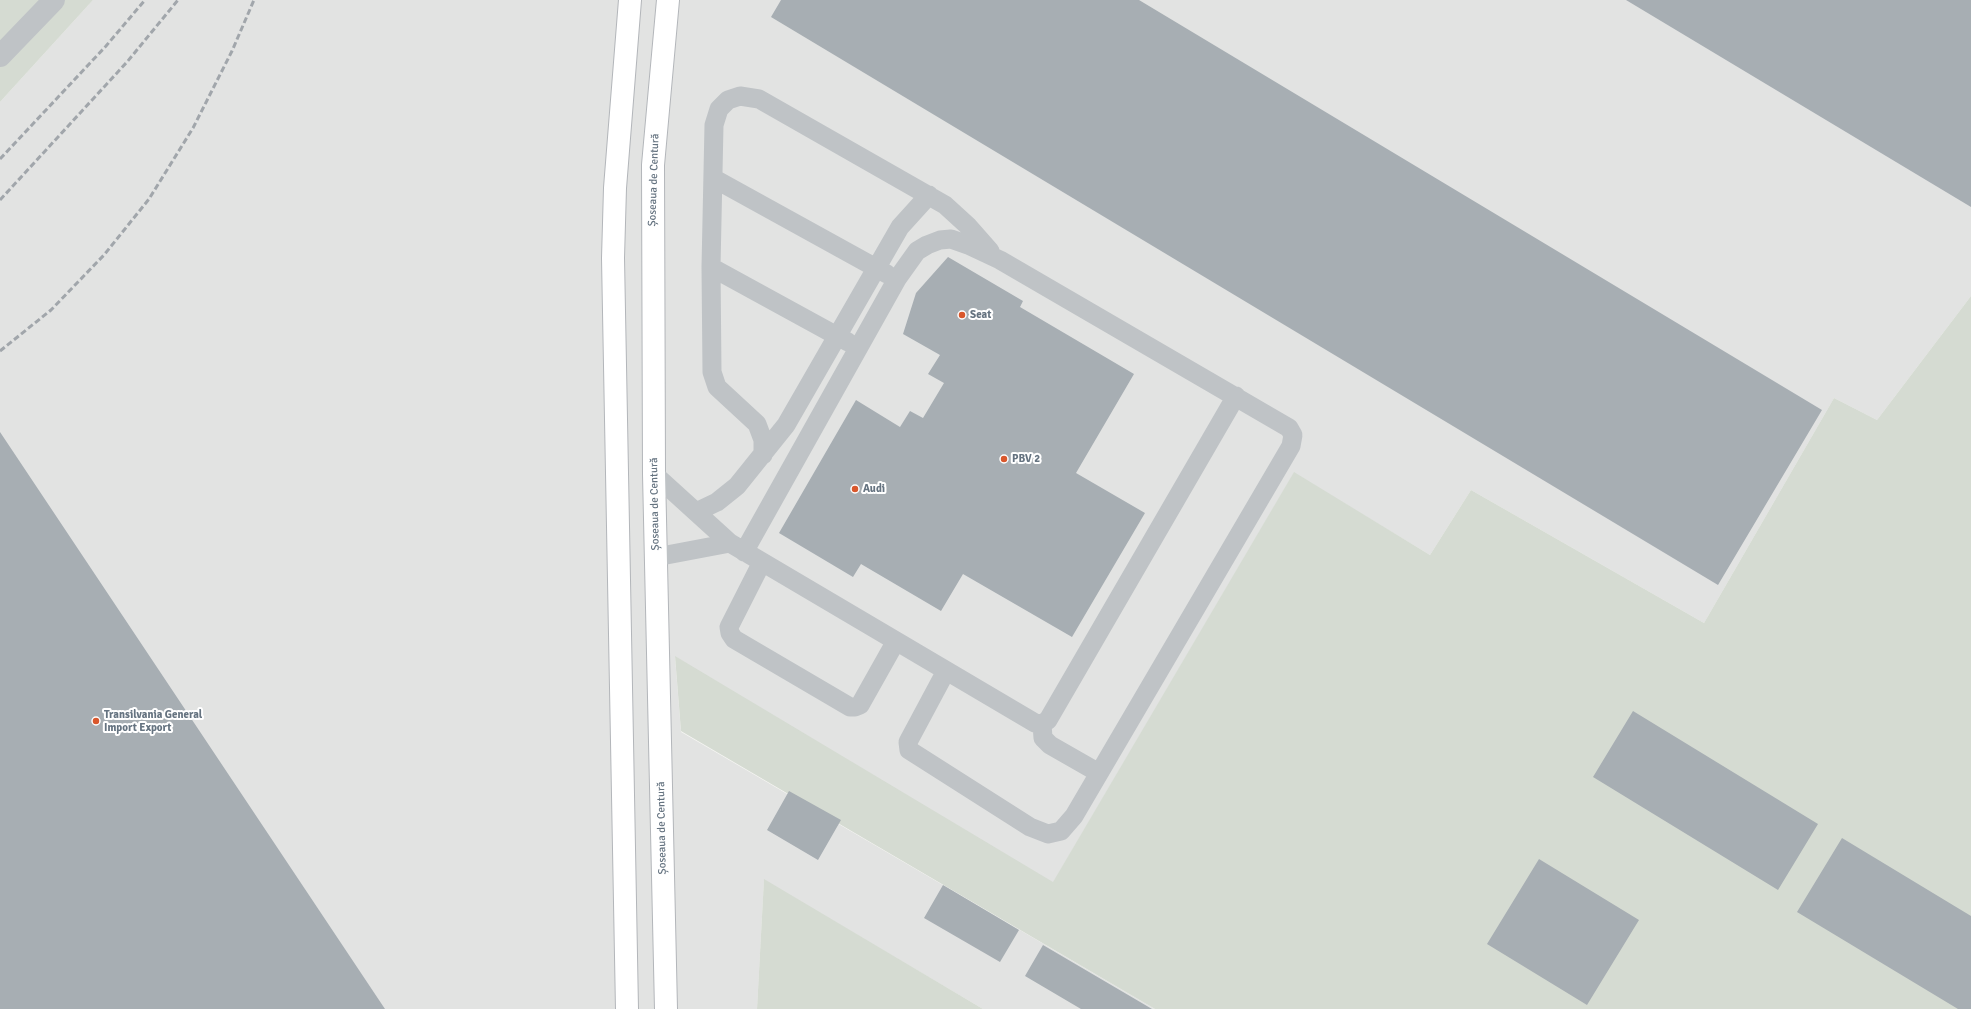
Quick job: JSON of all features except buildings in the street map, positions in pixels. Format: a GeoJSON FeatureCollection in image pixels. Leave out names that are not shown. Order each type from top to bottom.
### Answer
{"type":"FeatureCollection","features":[{"type":"Feature","properties":{"kind":"main road"},"geometry":{"type":"LineString","coordinates":[[627,1009],[613,258],[615,188],[630,0]]}},
{"type":"Feature","properties":{"kind":"main road","name":"Șoseaua de Centură"},"geometry":{"type":"LineString","coordinates":[[666,1009],[654,474],[653,165],[668,0]]}},
{"type":"Feature","properties":{"kind":"street"},"geometry":{"type":"LineString","coordinates":[[0,56],[54,0]]}},
{"type":"Feature","properties":{"kind":"lane"},"geometry":{"type":"LineString","coordinates":[[763,455],[763,440],[757,424],[717,387],[712,372],[711,267],[714,125],[719,109],[728,100],[740,96],[759,99],[929,195],[945,205],[968,226],[1000,260]]}},
{"type":"Feature","properties":{"kind":"lane"},"geometry":{"type":"LineString","coordinates":[[713,178],[897,279]]}},
{"type":"Feature","properties":{"kind":"lane"},"geometry":{"type":"LineString","coordinates":[[696,512],[718,502],[737,486],[786,425],[900,227],[929,195]]}},
{"type":"Feature","properties":{"kind":"lane"},"geometry":{"type":"LineString","coordinates":[[737,547],[859,348],[897,279],[917,251],[940,240],[951,239],[1000,260],[1289,428],[1293,435],[1291,446],[1074,816],[1061,831],[1048,834],[1030,827],[909,750],[908,742],[946,671]]}},
{"type":"Feature","properties":{"kind":"lane"},"geometry":{"type":"LineString","coordinates":[[711,267],[859,348]]}},
{"type":"Feature","properties":{"kind":"lane"},"geometry":{"type":"LineString","coordinates":[[654,474],[737,547],[1035,723],[1042,724],[1048,720],[1236,396]]}},
{"type":"Feature","properties":{"kind":"lane"},"geometry":{"type":"LineString","coordinates":[[656,557],[737,547]]}},
{"type":"Feature","properties":{"kind":"lane"},"geometry":{"type":"LineString","coordinates":[[762,562],[729,627],[730,633],[734,639],[850,707],[860,705],[896,641]]}},
{"type":"Feature","properties":{"kind":"lane"},"geometry":{"type":"LineString","coordinates":[[1042,724],[1043,738],[1050,745],[1099,773]]}},
{"type":"Feature","properties":{"kind":"shaded area"},"geometry":{"type":"Polygon","coordinates":[[[0,0],[93,0],[0,102],[0,0]]]}},
{"type":"Feature","properties":{"kind":"shaded area"},"geometry":{"type":"Polygon","coordinates":[[[93,0],[1971,0],[1971,296],[1877,420],[1834,398],[1704,623],[1471,490],[1430,555],[1294,473],[1053,883],[675,657],[681,732],[1155,1009],[983,1009],[764,880],[757,1009],[0,1009],[0,102],[93,0]]]}},
{"type":"Feature","properties":{"kind":"shaded area"},"geometry":{"type":"Polygon","coordinates":[[[1971,296],[1971,1009],[1155,1009],[681,731],[675,656],[1053,882],[1294,472],[1430,555],[1471,490],[1704,623],[1834,398],[1877,420],[1971,296]]]}},
{"type":"Feature","properties":{"kind":"shaded area"},"geometry":{"type":"Polygon","coordinates":[[[764,879],[983,1009],[757,1009],[764,879]]]}},
{"type":"Feature","properties":{"kind":"railway"},"geometry":{"type":"LineString","coordinates":[[0,159],[106,46],[145,0]]}},
{"type":"Feature","properties":{"kind":"railway"},"geometry":{"type":"LineString","coordinates":[[0,200],[127,62],[178,0]]}},
{"type":"Feature","properties":{"kind":"railway"},"geometry":{"type":"LineString","coordinates":[[0,351],[51,310],[104,255],[149,199],[193,128],[232,51],[254,0]]}},
{"type":"Feature","properties":{"kind":"place","name":"Seat"},"geometry":{"type":"Point","coordinates":[962,315]}},
{"type":"Feature","properties":{"kind":"place","name":"PBV 2"},"geometry":{"type":"Point","coordinates":[1004,459]}},
{"type":"Feature","properties":{"kind":"place","name":"Audi"},"geometry":{"type":"Point","coordinates":[855,489]}},
{"type":"Feature","properties":{"kind":"place","name":"Transilvania General Import Export"},"geometry":{"type":"Point","coordinates":[96,721]}}]}
